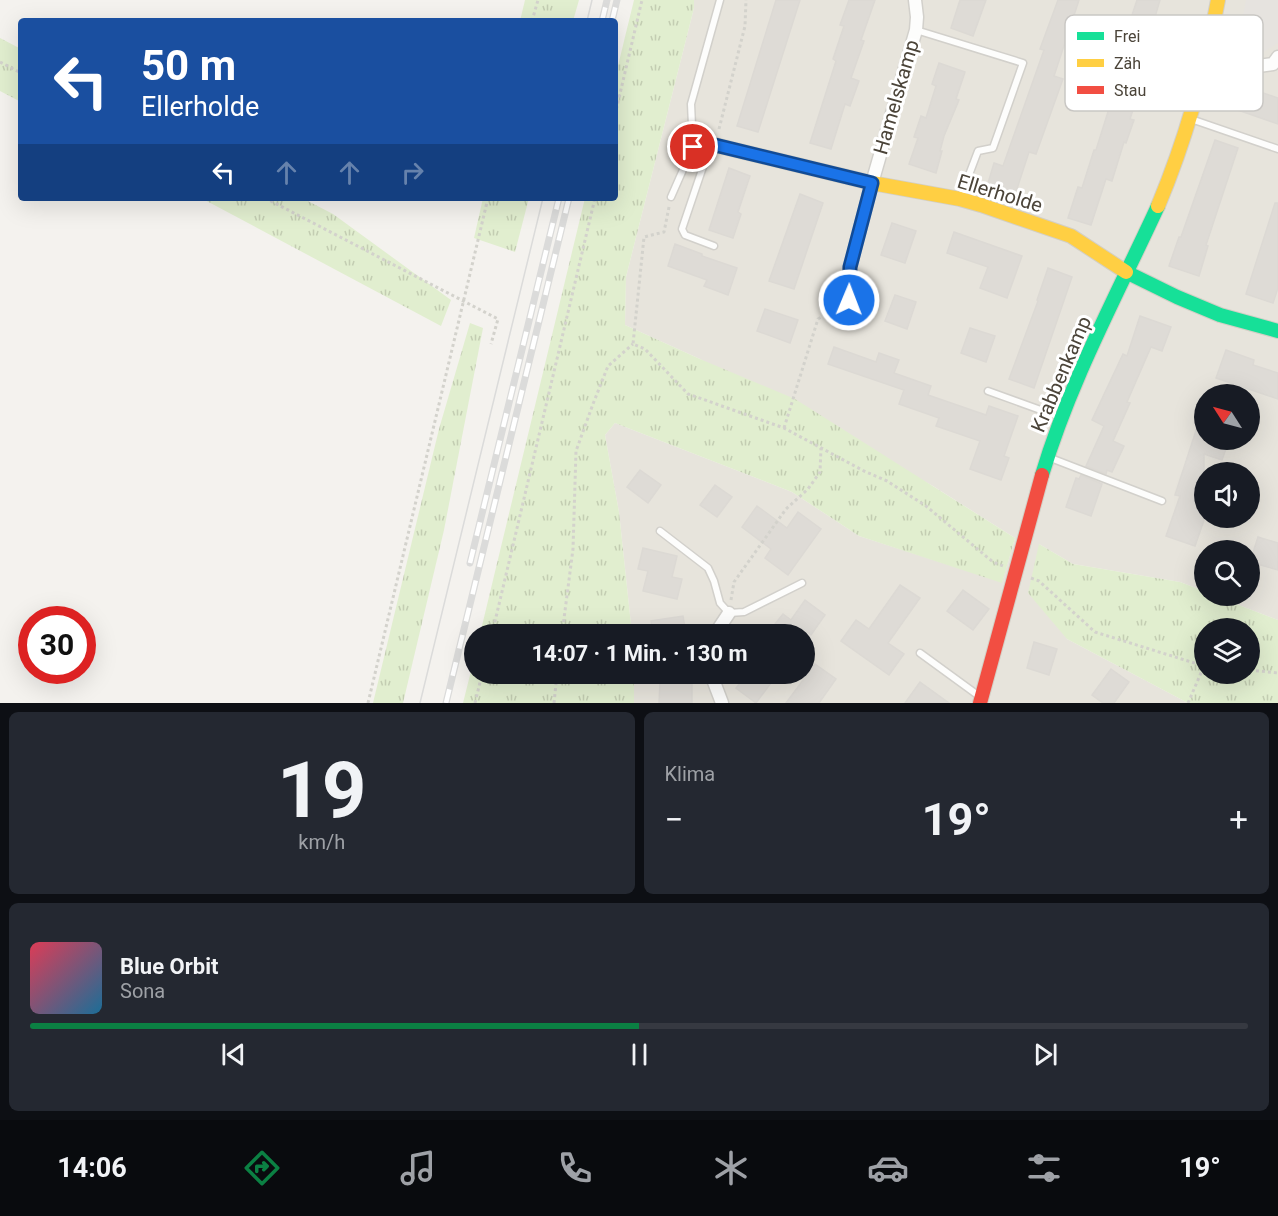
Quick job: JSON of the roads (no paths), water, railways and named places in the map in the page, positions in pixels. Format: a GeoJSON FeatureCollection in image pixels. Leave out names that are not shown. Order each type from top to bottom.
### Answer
{"type":"FeatureCollection","features":[{"type":"Feature","properties":{"kind":"street","name":"Hamelskamp"},"geometry":{"type":"LineString","coordinates":[[849,300],[850,267],[916,30],[915,0]]}},
{"type":"Feature","properties":{"kind":"street","name":"Krabbenkamp"},"geometry":{"type":"LineString","coordinates":[[1215,15],[1218,0]]}},
{"type":"Feature","properties":{"kind":"street"},"geometry":{"type":"LineString","coordinates":[[1263,65],[1273,64],[1278,57]]}},
{"type":"Feature","properties":{"kind":"street","name":"Krabbenkamp"},"geometry":{"type":"LineString","coordinates":[[981,701],[1041,475],[1061,417],[1171,175],[1193,111]]}},
{"type":"Feature","properties":{"kind":"street","name":"Ellerholde"},"geometry":{"type":"LineString","coordinates":[[693,147],[712,145],[872,183],[960,199],[1071,236],[1127,273],[1178,297],[1220,315],[1278,331]]}},
{"type":"Feature","properties":{"kind":"street"},"geometry":{"type":"LineString","coordinates":[[722,624],[729,613]]}},
{"type":"Feature","properties":{"kind":"street"},"geometry":{"type":"LineString","coordinates":[[715,684],[722,703]]}},
{"type":"Feature","properties":{"kind":"lane"},"geometry":{"type":"LineString","coordinates":[[671,197],[693,147],[691,104],[720,0]]}},
{"type":"Feature","properties":{"kind":"lane"},"geometry":{"type":"LineString","coordinates":[[916,30],[1023,63],[993,148],[978,151],[960,199]]}},
{"type":"Feature","properties":{"kind":"lane"},"geometry":{"type":"LineString","coordinates":[[1191,119],[1278,149]]}},
{"type":"Feature","properties":{"kind":"lane"},"geometry":{"type":"LineString","coordinates":[[712,145],[682,229],[685,235],[714,246]]}},
{"type":"Feature","properties":{"kind":"lane"},"geometry":{"type":"LineString","coordinates":[[988,391],[1061,417]]}},
{"type":"Feature","properties":{"kind":"lane"},"geometry":{"type":"LineString","coordinates":[[1047,457],[1162,501]]}},
{"type":"Feature","properties":{"kind":"lane"},"geometry":{"type":"LineString","coordinates":[[660,531],[708,568],[720,603],[729,613],[744,612],[802,583]]}},
{"type":"Feature","properties":{"kind":"lane"},"geometry":{"type":"LineString","coordinates":[[920,653],[981,701]]}},
{"type":"Feature","properties":{"kind":"tram line"},"geometry":{"type":"LineString","coordinates":[[588,18],[592,0]]}},
{"type":"Feature","properties":{"kind":"tram line"},"geometry":{"type":"LineString","coordinates":[[420,703],[542,201]]}},
{"type":"Feature","properties":{"kind":"railway"},"geometry":{"type":"LineString","coordinates":[[603,18],[607,0]]}},
{"type":"Feature","properties":{"kind":"railway"},"geometry":{"type":"LineString","coordinates":[[613,18],[617,0]]}},
{"type":"Feature","properties":{"kind":"railway"},"geometry":{"type":"LineString","coordinates":[[470,563],[558,201]]}},
{"type":"Feature","properties":{"kind":"railway"},"geometry":{"type":"LineString","coordinates":[[446,703],[568,201]]}}]}
